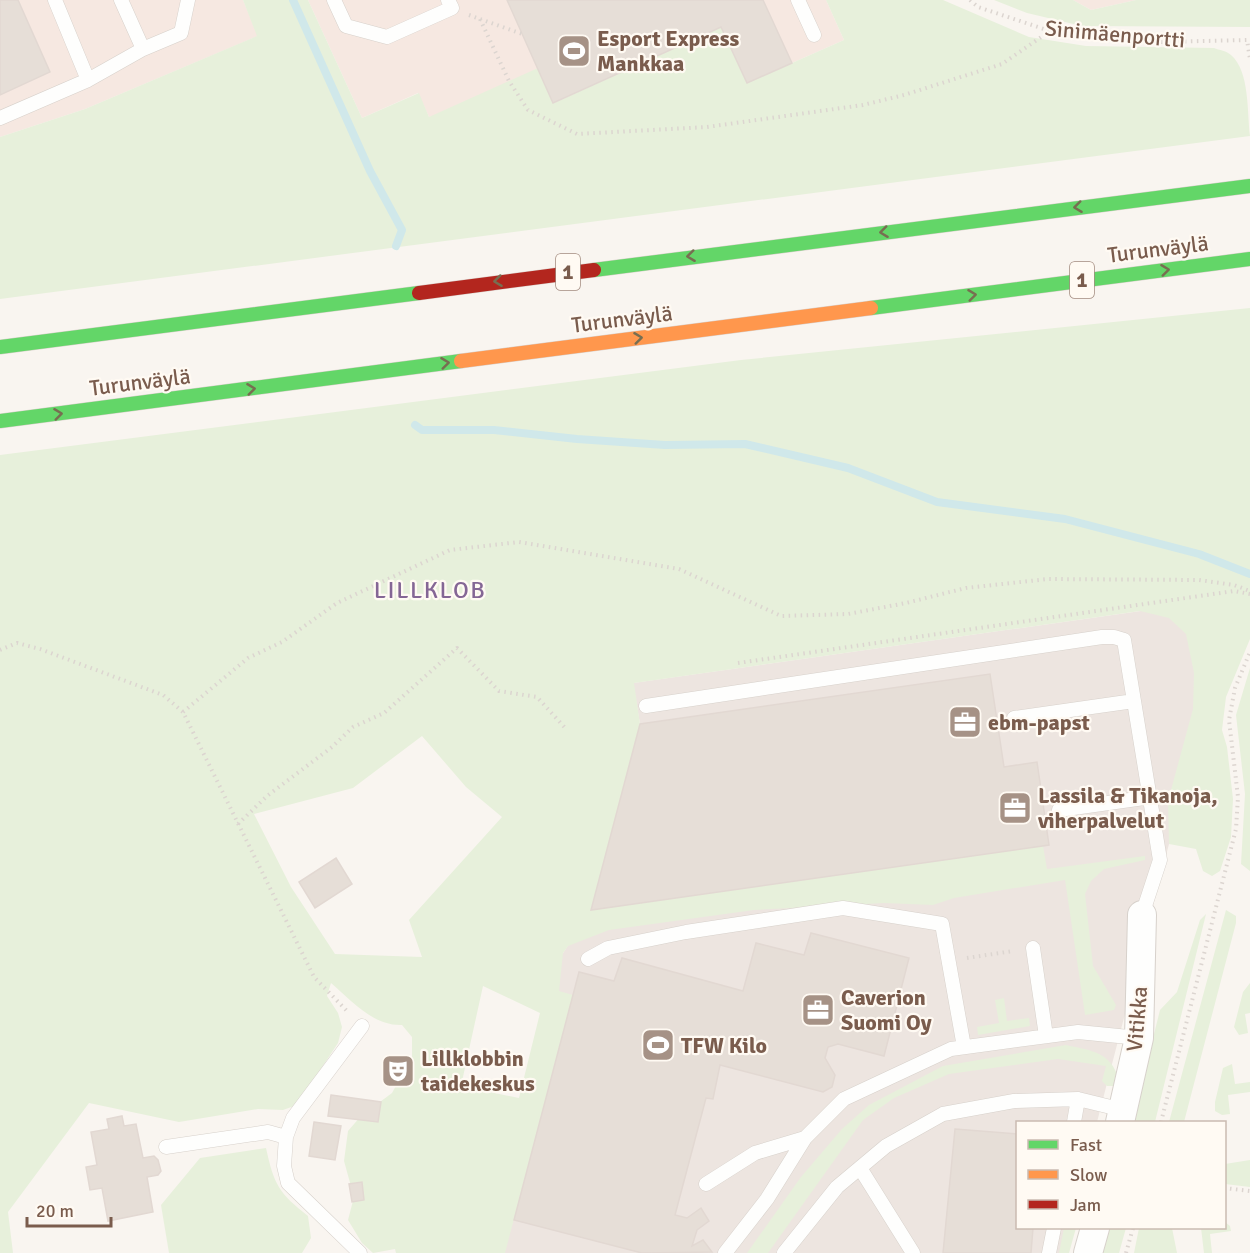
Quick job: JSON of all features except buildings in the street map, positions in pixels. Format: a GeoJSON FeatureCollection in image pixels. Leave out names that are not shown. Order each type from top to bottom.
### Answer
{"type":"FeatureCollection","features":[{"type":"Feature","properties":{"kind":"highway"},"geometry":{"type":"LineString","coordinates":[[1136,200],[1227,174]]}},
{"type":"Feature","properties":{"kind":"highway","name":"1"},"geometry":{"type":"LineString","coordinates":[[0,346],[1250,186]]}},
{"type":"Feature","properties":{"kind":"highway","name":"Turunväylä"},"geometry":{"type":"LineString","coordinates":[[0,421],[1250,259]]}},
{"type":"Feature","properties":{"kind":"street","name":"Vitikka"},"geometry":{"type":"LineString","coordinates":[[1121,1116],[1139,1038],[1142,915]]}},
{"type":"Feature","properties":{"kind":"street"},"geometry":{"type":"LineString","coordinates":[[1088,1253],[1094,1229]]}},
{"type":"Feature","properties":{"kind":"lane"},"geometry":{"type":"LineString","coordinates":[[55,0],[88,80]]}},
{"type":"Feature","properties":{"kind":"lane"},"geometry":{"type":"LineString","coordinates":[[121,0],[143,50]]}},
{"type":"Feature","properties":{"kind":"lane"},"geometry":{"type":"LineString","coordinates":[[0,118],[88,80],[143,50],[181,33],[188,0]]}},
{"type":"Feature","properties":{"kind":"lane"},"geometry":{"type":"LineString","coordinates":[[334,0],[346,26],[387,37],[450,4]]}},
{"type":"Feature","properties":{"kind":"lane"},"geometry":{"type":"LineString","coordinates":[[798,0],[814,35]]}},
{"type":"Feature","properties":{"kind":"lane"},"geometry":{"type":"LineString","coordinates":[[646,706],[1114,637],[1124,640],[1160,860],[1142,915]]}},
{"type":"Feature","properties":{"kind":"lane"},"geometry":{"type":"LineString","coordinates":[[1014,718],[1134,701]]}},
{"type":"Feature","properties":{"kind":"lane"},"geometry":{"type":"LineString","coordinates":[[1059,810],[1151,797]]}},
{"type":"Feature","properties":{"kind":"lane"},"geometry":{"type":"LineString","coordinates":[[588,959],[608,948],[675,934],[843,908],[942,924],[964,1047]]}},
{"type":"Feature","properties":{"kind":"lane"},"geometry":{"type":"LineString","coordinates":[[1033,948],[1046,1036]]}},
{"type":"Feature","properties":{"kind":"lane"},"geometry":{"type":"LineString","coordinates":[[360,1253],[288,1184],[284,1166],[286,1137],[293,1118],[362,1026]]}},
{"type":"Feature","properties":{"kind":"lane"},"geometry":{"type":"LineString","coordinates":[[725,1253],[767,1199],[805,1138],[844,1099],[951,1049],[1078,1032],[1139,1038]]}},
{"type":"Feature","properties":{"kind":"lane"},"geometry":{"type":"LineString","coordinates":[[784,1253],[837,1187],[886,1146],[943,1114],[1014,1101],[1078,1099],[1121,1116]]}},
{"type":"Feature","properties":{"kind":"lane"},"geometry":{"type":"LineString","coordinates":[[1074,1121],[1078,1099]]}},
{"type":"Feature","properties":{"kind":"lane"},"geometry":{"type":"LineString","coordinates":[[166,1147],[268,1132],[286,1137]]}},
{"type":"Feature","properties":{"kind":"lane"},"geometry":{"type":"LineString","coordinates":[[706,1184],[754,1153],[805,1138]]}},
{"type":"Feature","properties":{"kind":"lane"},"geometry":{"type":"LineString","coordinates":[[860,1168],[913,1253]]}},
{"type":"Feature","properties":{"kind":"lane"},"geometry":{"type":"LineString","coordinates":[[1049,1253],[1054,1229]]}},
{"type":"Feature","properties":{"kind":"path","name":"Sinimäenportti"},"geometry":{"type":"LineString","coordinates":[[970,0],[978,7],[1050,31],[1160,42],[1249,40],[1250,59]]}},
{"type":"Feature","properties":{"kind":"path"},"geometry":{"type":"LineString","coordinates":[[450,4],[480,19],[522,34]]}},
{"type":"Feature","properties":{"kind":"path"},"geometry":{"type":"LineString","coordinates":[[480,19],[509,81],[528,110],[577,134],[707,127],[862,105],[904,95],[1002,64],[1050,31]]}},
{"type":"Feature","properties":{"kind":"path"},"geometry":{"type":"LineString","coordinates":[[183,712],[248,658],[282,642],[337,603],[450,550],[519,542],[679,569],[781,616],[848,614],[966,588],[1048,579],[1199,580],[1234,585],[1250,592]]}},
{"type":"Feature","properties":{"kind":"path"},"geometry":{"type":"LineString","coordinates":[[738,663],[1234,591],[1250,592]]}},
{"type":"Feature","properties":{"kind":"path"},"geometry":{"type":"LineString","coordinates":[[0,650],[17,643],[40,649],[163,695],[183,712],[314,977],[362,1026]]}},
{"type":"Feature","properties":{"kind":"path"},"geometry":{"type":"LineString","coordinates":[[238,824],[267,796],[332,747],[353,727],[384,713],[457,648],[499,691],[537,697],[567,730]]}},
{"type":"Feature","properties":{"kind":"path"},"geometry":{"type":"LineString","coordinates":[[1161,1121],[1236,829],[1238,797],[1229,720],[1235,688],[1250,652]]}},
{"type":"Feature","properties":{"kind":"path"},"geometry":{"type":"LineString","coordinates":[[949,962],[1033,948]]}},
{"type":"Feature","properties":{"kind":"path"},"geometry":{"type":"LineString","coordinates":[[1226,1188],[1250,1191]]}},
{"type":"Feature","properties":{"kind":"path"},"geometry":{"type":"LineString","coordinates":[[1126,1253],[1132,1229]]}},
{"type":"Feature","properties":{"kind":"shaded area"},"geometry":{"type":"Polygon","coordinates":[[[0,0],[243,0],[258,36],[85,109],[0,137],[0,0]]]}},
{"type":"Feature","properties":{"kind":"shaded area"},"geometry":{"type":"Polygon","coordinates":[[[308,0],[826,0],[844,40],[747,83],[721,27],[553,103],[429,117],[418,93],[362,118],[308,0]]]}},
{"type":"Feature","properties":{"kind":"shaded area"},"geometry":{"type":"Polygon","coordinates":[[[1073,0],[1136,0],[1091,10],[1073,0]]]}},
{"type":"Feature","properties":{"kind":"shaded area"},"geometry":{"type":"Polygon","coordinates":[[[1239,597],[1169,844],[1097,1121],[1016,1121],[1016,1229],[1071,1229],[1064,1253],[483,1253],[552,970],[591,910],[640,724],[633,683],[1239,597]]]}},
{"type":"Feature","properties":{"kind":"green space"},"geometry":{"type":"Polygon","coordinates":[[[243,0],[308,0],[362,118],[419,93],[429,117],[538,68],[554,103],[721,27],[747,83],[844,40],[826,0],[943,0],[1029,37],[1086,46],[1214,48],[1227,52],[1242,71],[1248,104],[1250,136],[0,299],[0,137],[85,109],[257,36],[243,0]]]}},
{"type":"Feature","properties":{"kind":"green space"},"geometry":{"type":"Polygon","coordinates":[[[994,0],[1073,0],[1091,10],[1136,0],[1250,0],[1250,27],[1082,26],[1027,13],[994,0]]]}},
{"type":"Feature","properties":{"kind":"green space"},"geometry":{"type":"Polygon","coordinates":[[[1250,308],[1250,639],[1226,697],[1222,730],[1227,747],[1233,799],[1231,837],[1220,871],[1212,876],[1203,871],[1196,849],[1169,844],[1168,801],[1193,709],[1194,673],[1186,634],[1169,618],[1140,611],[634,683],[640,724],[591,910],[1043,846],[1047,869],[1145,856],[1145,860],[1104,869],[1091,881],[1085,894],[1093,966],[1116,1005],[1114,1010],[1085,1015],[1065,880],[954,898],[933,905],[884,903],[754,910],[609,930],[568,946],[563,953],[559,991],[573,995],[505,1253],[396,1253],[395,1249],[373,1253],[362,1243],[348,1220],[354,1197],[344,1161],[348,1131],[361,1116],[392,1093],[412,1057],[412,1037],[402,1025],[391,1024],[372,1017],[331,983],[327,996],[338,1013],[342,1027],[338,1043],[297,1105],[283,1110],[258,1109],[179,1122],[89,1103],[8,1212],[13,1253],[0,1253],[0,455],[741,360],[1250,308]],[[422,736],[353,788],[254,814],[291,887],[335,954],[422,957],[409,920],[502,817],[466,787],[422,736]],[[483,986],[461,1086],[519,1098],[540,1013],[483,986]]]}},
{"type":"Feature","properties":{"kind":"green space"},"geometry":{"type":"Polygon","coordinates":[[[1250,668],[1250,871],[1241,864],[1245,794],[1236,715],[1250,668]]]}},
{"type":"Feature","properties":{"kind":"green space"},"geometry":{"type":"Polygon","coordinates":[[[1226,910],[1236,916],[1236,923],[1184,1121],[1169,1121],[1226,910]]]}},
{"type":"Feature","properties":{"kind":"green space"},"geometry":{"type":"Polygon","coordinates":[[[1206,914],[1155,1121],[1132,1121],[1160,1010],[1177,992],[1200,920],[1206,914]]]}},
{"type":"Feature","properties":{"kind":"green space"},"geometry":{"type":"Polygon","coordinates":[[[1250,983],[1250,1013],[1245,1014],[1248,1033],[1239,1035],[1234,1027],[1243,992],[1250,983]]]}},
{"type":"Feature","properties":{"kind":"green space"},"geometry":{"type":"Polygon","coordinates":[[[1004,998],[1007,1021],[1029,1018],[1030,1026],[978,1035],[977,1027],[999,1023],[995,1000],[1004,998]]]}},
{"type":"Feature","properties":{"kind":"green space"},"geometry":{"type":"Polygon","coordinates":[[[1066,1045],[1096,1053],[1108,1060],[1117,1074],[1113,1086],[1107,1086],[1102,1081],[1106,1066],[1058,1059],[949,1074],[894,1098],[863,1120],[768,1253],[747,1253],[801,1177],[842,1129],[869,1105],[943,1066],[1066,1045]]]}},
{"type":"Feature","properties":{"kind":"green space"},"geometry":{"type":"Polygon","coordinates":[[[1232,1064],[1235,1084],[1250,1082],[1250,1092],[1228,1095],[1230,1114],[1222,1115],[1215,1111],[1215,1102],[1223,1068],[1232,1064]]]}},
{"type":"Feature","properties":{"kind":"green space"},"geometry":{"type":"Polygon","coordinates":[[[266,1148],[279,1187],[290,1201],[308,1216],[311,1238],[302,1253],[169,1253],[161,1205],[200,1158],[266,1148]]]}},
{"type":"Feature","properties":{"kind":"green space"},"geometry":{"type":"Polygon","coordinates":[[[1250,1160],[1250,1187],[1226,1184],[1226,1164],[1250,1160]]]}},
{"type":"Feature","properties":{"kind":"green space"},"geometry":{"type":"Polygon","coordinates":[[[1226,1223],[1230,1226],[1231,1231],[1210,1234],[1212,1253],[1204,1253],[1201,1229],[1226,1229],[1226,1223]]]}},
{"type":"Feature","properties":{"kind":"green space"},"geometry":{"type":"Polygon","coordinates":[[[1064,1229],[1076,1229],[1069,1253],[1059,1253],[1064,1229]]]}},
{"type":"Feature","properties":{"kind":"green space"},"geometry":{"type":"Polygon","coordinates":[[[1107,1229],[1126,1229],[1119,1253],[1097,1253],[1107,1229]]]}},
{"type":"Feature","properties":{"kind":"green space"},"geometry":{"type":"Polygon","coordinates":[[[1139,1229],[1172,1229],[1177,1253],[1134,1253],[1139,1229]]]}},
{"type":"Feature","properties":{"kind":"waterway"},"geometry":{"type":"LineString","coordinates":[[293,0],[370,171],[402,230],[396,246]]}},
{"type":"Feature","properties":{"kind":"waterway"},"geometry":{"type":"LineString","coordinates":[[415,425],[422,430],[494,430],[665,445],[745,444],[848,468],[937,502],[1065,519],[1199,554],[1250,574]]}},
{"type":"Feature","properties":{"kind":"traffic: fast"},"geometry":{"type":"LineString","coordinates":[[594,270],[1250,186]]}},
{"type":"Feature","properties":{"kind":"traffic: fast"},"geometry":{"type":"LineString","coordinates":[[871,308],[1250,259]]}},
{"type":"Feature","properties":{"kind":"traffic: fast"},"geometry":{"type":"LineString","coordinates":[[0,347],[419,293]]}},
{"type":"Feature","properties":{"kind":"traffic: fast"},"geometry":{"type":"LineString","coordinates":[[0,421],[461,361]]}},
{"type":"Feature","properties":{"kind":"traffic: slow"},"geometry":{"type":"LineString","coordinates":[[461,361],[871,308]]}},
{"type":"Feature","properties":{"kind":"traffic: jam"},"geometry":{"type":"LineString","coordinates":[[419,293],[594,270]]}},
{"type":"Feature","properties":{"kind":"place","name":"Esport Express Mankkaa"},"geometry":{"type":"Point","coordinates":[574,51]}},
{"type":"Feature","properties":{"kind":"place","name":"ebm-papst"},"geometry":{"type":"Point","coordinates":[965,722]}},
{"type":"Feature","properties":{"kind":"place","name":"Lassila & Tikanoja, viherpalvelut"},"geometry":{"type":"Point","coordinates":[1015,808]}},
{"type":"Feature","properties":{"kind":"place","name":"Caverion Suomi Oy"},"geometry":{"type":"Point","coordinates":[818,1010]}},
{"type":"Feature","properties":{"kind":"place","name":"TFW Kilo"},"geometry":{"type":"Point","coordinates":[658,1045]}},
{"type":"Feature","properties":{"kind":"place","name":"Lillklobbin taidekeskus"},"geometry":{"type":"Point","coordinates":[398,1071]}},
{"type":"Feature","properties":{"kind":"district","name":"LILLKLOB"},"geometry":{"type":"Point","coordinates":[430,590]}}]}
